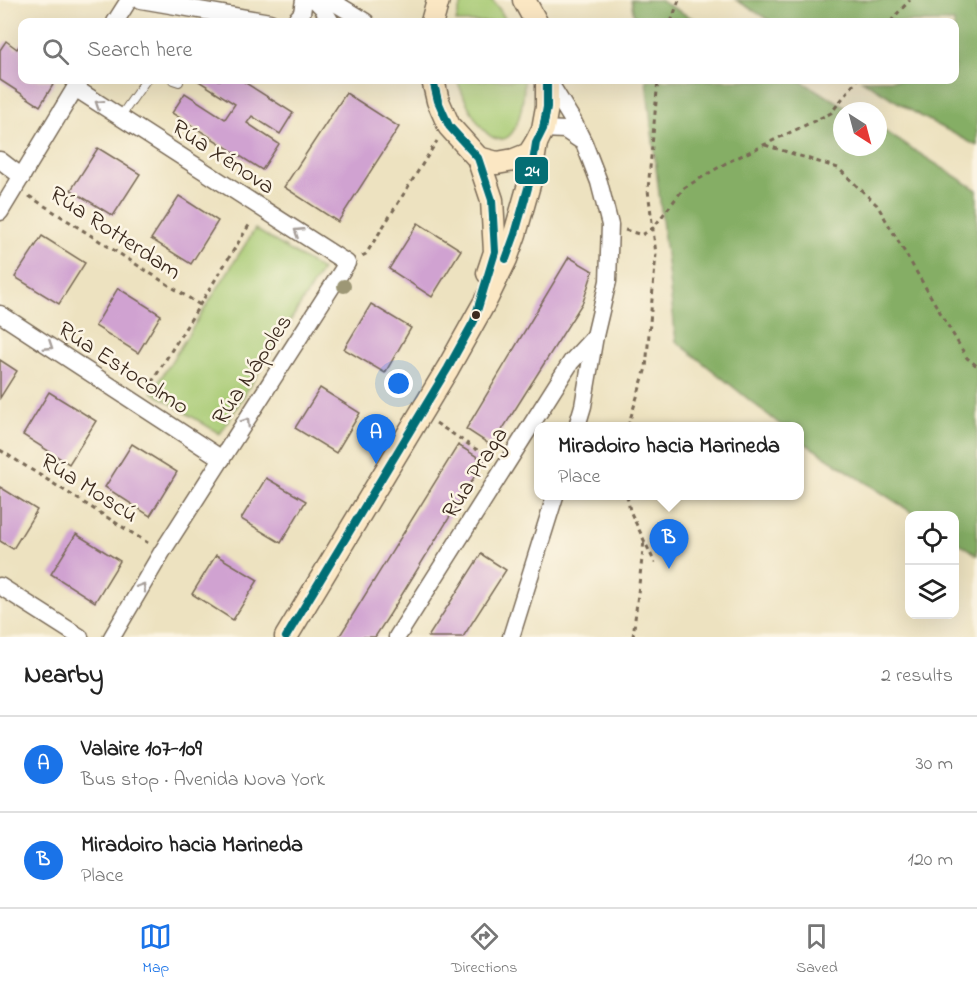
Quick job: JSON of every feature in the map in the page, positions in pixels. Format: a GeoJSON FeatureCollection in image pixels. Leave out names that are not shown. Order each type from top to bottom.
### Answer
{"type":"FeatureCollection","features":[{"type":"Feature","properties":{"kind":"street"},"geometry":{"type":"LineString","coordinates":[[118,18],[129,0]]}},
{"type":"Feature","properties":{"kind":"street"},"geometry":{"type":"LineString","coordinates":[[141,0],[247,18]]}},
{"type":"Feature","properties":{"kind":"street"},"geometry":{"type":"LineString","coordinates":[[298,18],[302,13],[304,0]]}},
{"type":"Feature","properties":{"kind":"street"},"geometry":{"type":"LineString","coordinates":[[315,0],[329,18]]}},
{"type":"Feature","properties":{"kind":"street"},"geometry":{"type":"LineString","coordinates":[[330,0],[359,18]]}},
{"type":"Feature","properties":{"kind":"street"},"geometry":{"type":"LineString","coordinates":[[433,18],[438,0]]}},
{"type":"Feature","properties":{"kind":"street"},"geometry":{"type":"LineString","coordinates":[[524,0],[534,18]]}},
{"type":"Feature","properties":{"kind":"street"},"geometry":{"type":"LineString","coordinates":[[0,212],[78,84]]}},
{"type":"Feature","properties":{"kind":"street","name":"Rúa Xénova"},"geometry":{"type":"LineString","coordinates":[[78,84],[120,117],[347,263]]}},
{"type":"Feature","properties":{"kind":"street"},"geometry":{"type":"LineString","coordinates":[[434,84],[438,101],[449,126],[478,158],[492,200],[495,252],[474,321]]}},
{"type":"Feature","properties":{"kind":"street"},"geometry":{"type":"LineString","coordinates":[[286,637],[425,408],[487,298],[515,234],[530,182],[547,107],[547,84]]}},
{"type":"Feature","properties":{"kind":"street"},"geometry":{"type":"LineString","coordinates":[[549,84],[584,143],[599,182],[610,225],[608,281],[578,422]]}},
{"type":"Feature","properties":{"kind":"street"},"geometry":{"type":"LineString","coordinates":[[478,158],[497,163],[514,160],[529,154],[540,136],[565,130],[584,143]]}},
{"type":"Feature","properties":{"kind":"street"},"geometry":{"type":"LineString","coordinates":[[0,160],[18,182]]}},
{"type":"Feature","properties":{"kind":"street","name":"Rúa Nápoles"},"geometry":{"type":"LineString","coordinates":[[112,637],[162,552],[347,263]]}},
{"type":"Feature","properties":{"kind":"street","name":"Rúa Estocolmo"},"geometry":{"type":"LineString","coordinates":[[0,314],[222,459]]}},
{"type":"Feature","properties":{"kind":"street","name":"Rúa Praga"},"geometry":{"type":"LineString","coordinates":[[397,637],[571,362],[595,336]]}},
{"type":"Feature","properties":{"kind":"street"},"geometry":{"type":"LineString","coordinates":[[511,637],[553,500]]}},
{"type":"Feature","properties":{"kind":"street"},"geometry":{"type":"LineString","coordinates":[[0,586],[80,637]]}},
{"type":"Feature","properties":{"kind":"lane"},"geometry":{"type":"LineString","coordinates":[[120,117],[143,84]]}},
{"type":"Feature","properties":{"kind":"path"},"geometry":{"type":"LineString","coordinates":[[672,18],[679,0]]}},
{"type":"Feature","properties":{"kind":"path"},"geometry":{"type":"LineString","coordinates":[[893,18],[910,0]]}},
{"type":"Feature","properties":{"kind":"path"},"geometry":{"type":"LineString","coordinates":[[629,422],[646,368],[656,254],[648,190],[658,84]]}},
{"type":"Feature","properties":{"kind":"path"},"geometry":{"type":"LineString","coordinates":[[610,225],[642,235],[653,228],[684,188],[726,162],[831,113],[855,84]]}},
{"type":"Feature","properties":{"kind":"path"},"geometry":{"type":"LineString","coordinates":[[347,263],[366,254],[440,136]]}},
{"type":"Feature","properties":{"kind":"path"},"geometry":{"type":"LineString","coordinates":[[765,145],[838,168],[877,205],[967,358],[977,366]]}},
{"type":"Feature","properties":{"kind":"path","name":"Rúa Rotterdam"},"geometry":{"type":"LineString","coordinates":[[18,182],[200,305]]}},
{"type":"Feature","properties":{"kind":"path"},"geometry":{"type":"LineString","coordinates":[[138,405],[260,207]]}},
{"type":"Feature","properties":{"kind":"path"},"geometry":{"type":"LineString","coordinates":[[425,408],[438,416],[434,422],[505,468]]}},
{"type":"Feature","properties":{"kind":"path","name":"Rúa Moscú"},"geometry":{"type":"LineString","coordinates":[[0,450],[162,552]]}},
{"type":"Feature","properties":{"kind":"path"},"geometry":{"type":"LineString","coordinates":[[628,500],[630,511],[655,563]]}},
{"type":"Feature","properties":{"kind":"path"},"geometry":{"type":"LineString","coordinates":[[633,637],[644,541]]}},
{"type":"Feature","properties":{"kind":"green space"},"geometry":{"type":"Polygon","coordinates":[[[464,0],[492,0],[505,18],[457,18],[464,0]]]}},
{"type":"Feature","properties":{"kind":"green space"},"geometry":{"type":"Polygon","coordinates":[[[631,0],[659,0],[692,18],[634,18],[631,0]]]}},
{"type":"Feature","properties":{"kind":"green space"},"geometry":{"type":"Polygon","coordinates":[[[736,0],[977,0],[977,146],[917,114],[868,84],[959,84],[959,18],[765,18],[736,0]]]}},
{"type":"Feature","properties":{"kind":"green space"},"geometry":{"type":"Polygon","coordinates":[[[459,84],[524,84],[519,118],[510,136],[503,139],[494,138],[488,134],[482,128],[459,84]]]}},
{"type":"Feature","properties":{"kind":"green space"},"geometry":{"type":"Polygon","coordinates":[[[646,84],[806,84],[837,102],[833,102],[833,156],[887,156],[887,133],[977,190],[977,555],[959,543],[959,511],[910,511],[804,443],[804,422],[777,422],[676,341],[646,84]]]}},
{"type":"Feature","properties":{"kind":"green space"},"geometry":{"type":"Polygon","coordinates":[[[255,229],[322,270],[220,434],[152,392],[255,229]]]}},
{"type":"Feature","properties":{"kind":"building"},"geometry":{"type":"Polygon","coordinates":[[[6,41],[18,48],[18,84],[54,84],[40,106],[0,80],[0,50],[6,41]]]}},
{"type":"Feature","properties":{"kind":"building"},"geometry":{"type":"Polygon","coordinates":[[[203,84],[247,84],[293,113],[280,134],[252,116],[247,123],[279,144],[262,170],[172,113],[185,93],[225,119],[235,104],[203,84]]]}},
{"type":"Feature","properties":{"kind":"building"},"geometry":{"type":"Polygon","coordinates":[[[346,93],[399,127],[338,222],[284,187],[346,93]]]}},
{"type":"Feature","properties":{"kind":"building"},"geometry":{"type":"Polygon","coordinates":[[[98,148],[140,174],[113,216],[71,190],[98,148]]]}},
{"type":"Feature","properties":{"kind":"building"},"geometry":{"type":"Polygon","coordinates":[[[179,196],[218,221],[191,264],[151,239],[179,196]]]}},
{"type":"Feature","properties":{"kind":"building"},"geometry":{"type":"Polygon","coordinates":[[[418,223],[461,250],[432,297],[389,269],[418,223]]]}},
{"type":"Feature","properties":{"kind":"building"},"geometry":{"type":"Polygon","coordinates":[[[42,236],[85,263],[59,304],[15,277],[42,236]]]}},
{"type":"Feature","properties":{"kind":"building"},"geometry":{"type":"Polygon","coordinates":[[[569,257],[593,271],[583,302],[492,446],[466,429],[569,257]]]}},
{"type":"Feature","properties":{"kind":"building"},"geometry":{"type":"Polygon","coordinates":[[[118,288],[161,315],[138,353],[95,326],[118,288]]]}},
{"type":"Feature","properties":{"kind":"building"},"geometry":{"type":"Polygon","coordinates":[[[371,304],[411,328],[385,373],[344,349],[371,304]]]}},
{"type":"Feature","properties":{"kind":"building"},"geometry":{"type":"Polygon","coordinates":[[[0,360],[17,371],[0,398],[0,360]]]}},
{"type":"Feature","properties":{"kind":"building"},"geometry":{"type":"Polygon","coordinates":[[[320,388],[360,413],[336,453],[295,428],[320,388]]]}},
{"type":"Feature","properties":{"kind":"building"},"geometry":{"type":"Polygon","coordinates":[[[49,392],[96,421],[69,464],[23,435],[49,392]]]}},
{"type":"Feature","properties":{"kind":"building"},"geometry":{"type":"Polygon","coordinates":[[[132,444],[177,472],[150,516],[105,487],[132,444]]]}},
{"type":"Feature","properties":{"kind":"building"},"geometry":{"type":"Polygon","coordinates":[[[458,445],[484,461],[390,614],[375,637],[339,637],[458,445]]]}},
{"type":"Feature","properties":{"kind":"building"},"geometry":{"type":"Polygon","coordinates":[[[266,478],[306,501],[281,543],[241,519],[266,478]]]}},
{"type":"Feature","properties":{"kind":"building"},"geometry":{"type":"Polygon","coordinates":[[[0,487],[37,510],[13,549],[0,541],[0,487]]]}},
{"type":"Feature","properties":{"kind":"building"},"geometry":{"type":"Polygon","coordinates":[[[76,534],[120,561],[95,602],[51,574],[76,534]]]}},
{"type":"Feature","properties":{"kind":"building"},"geometry":{"type":"Polygon","coordinates":[[[481,554],[506,570],[463,637],[428,637],[481,554]]]}},
{"type":"Feature","properties":{"kind":"building"},"geometry":{"type":"Polygon","coordinates":[[[216,555],[258,580],[233,620],[192,594],[216,555]]]}},
{"type":"Feature","properties":{"kind":"transit line","name":"24"},"geometry":{"type":"LineString","coordinates":[[286,637],[474,321],[495,252],[492,200],[478,158],[449,126],[438,101],[434,84]]}},
{"type":"Feature","properties":{"kind":"transit line","name":"24"},"geometry":{"type":"LineString","coordinates":[[506,259],[530,181],[536,143],[543,129],[547,107],[547,84]]}},
{"type":"Feature","properties":{"kind":"place","name":"Valaire 107-109"},"geometry":{"type":"Point","coordinates":[376,464]}},
{"type":"Feature","properties":{"kind":"place","name":"Miradoiro hacia Marineda"},"geometry":{"type":"Point","coordinates":[669,569]}}]}
